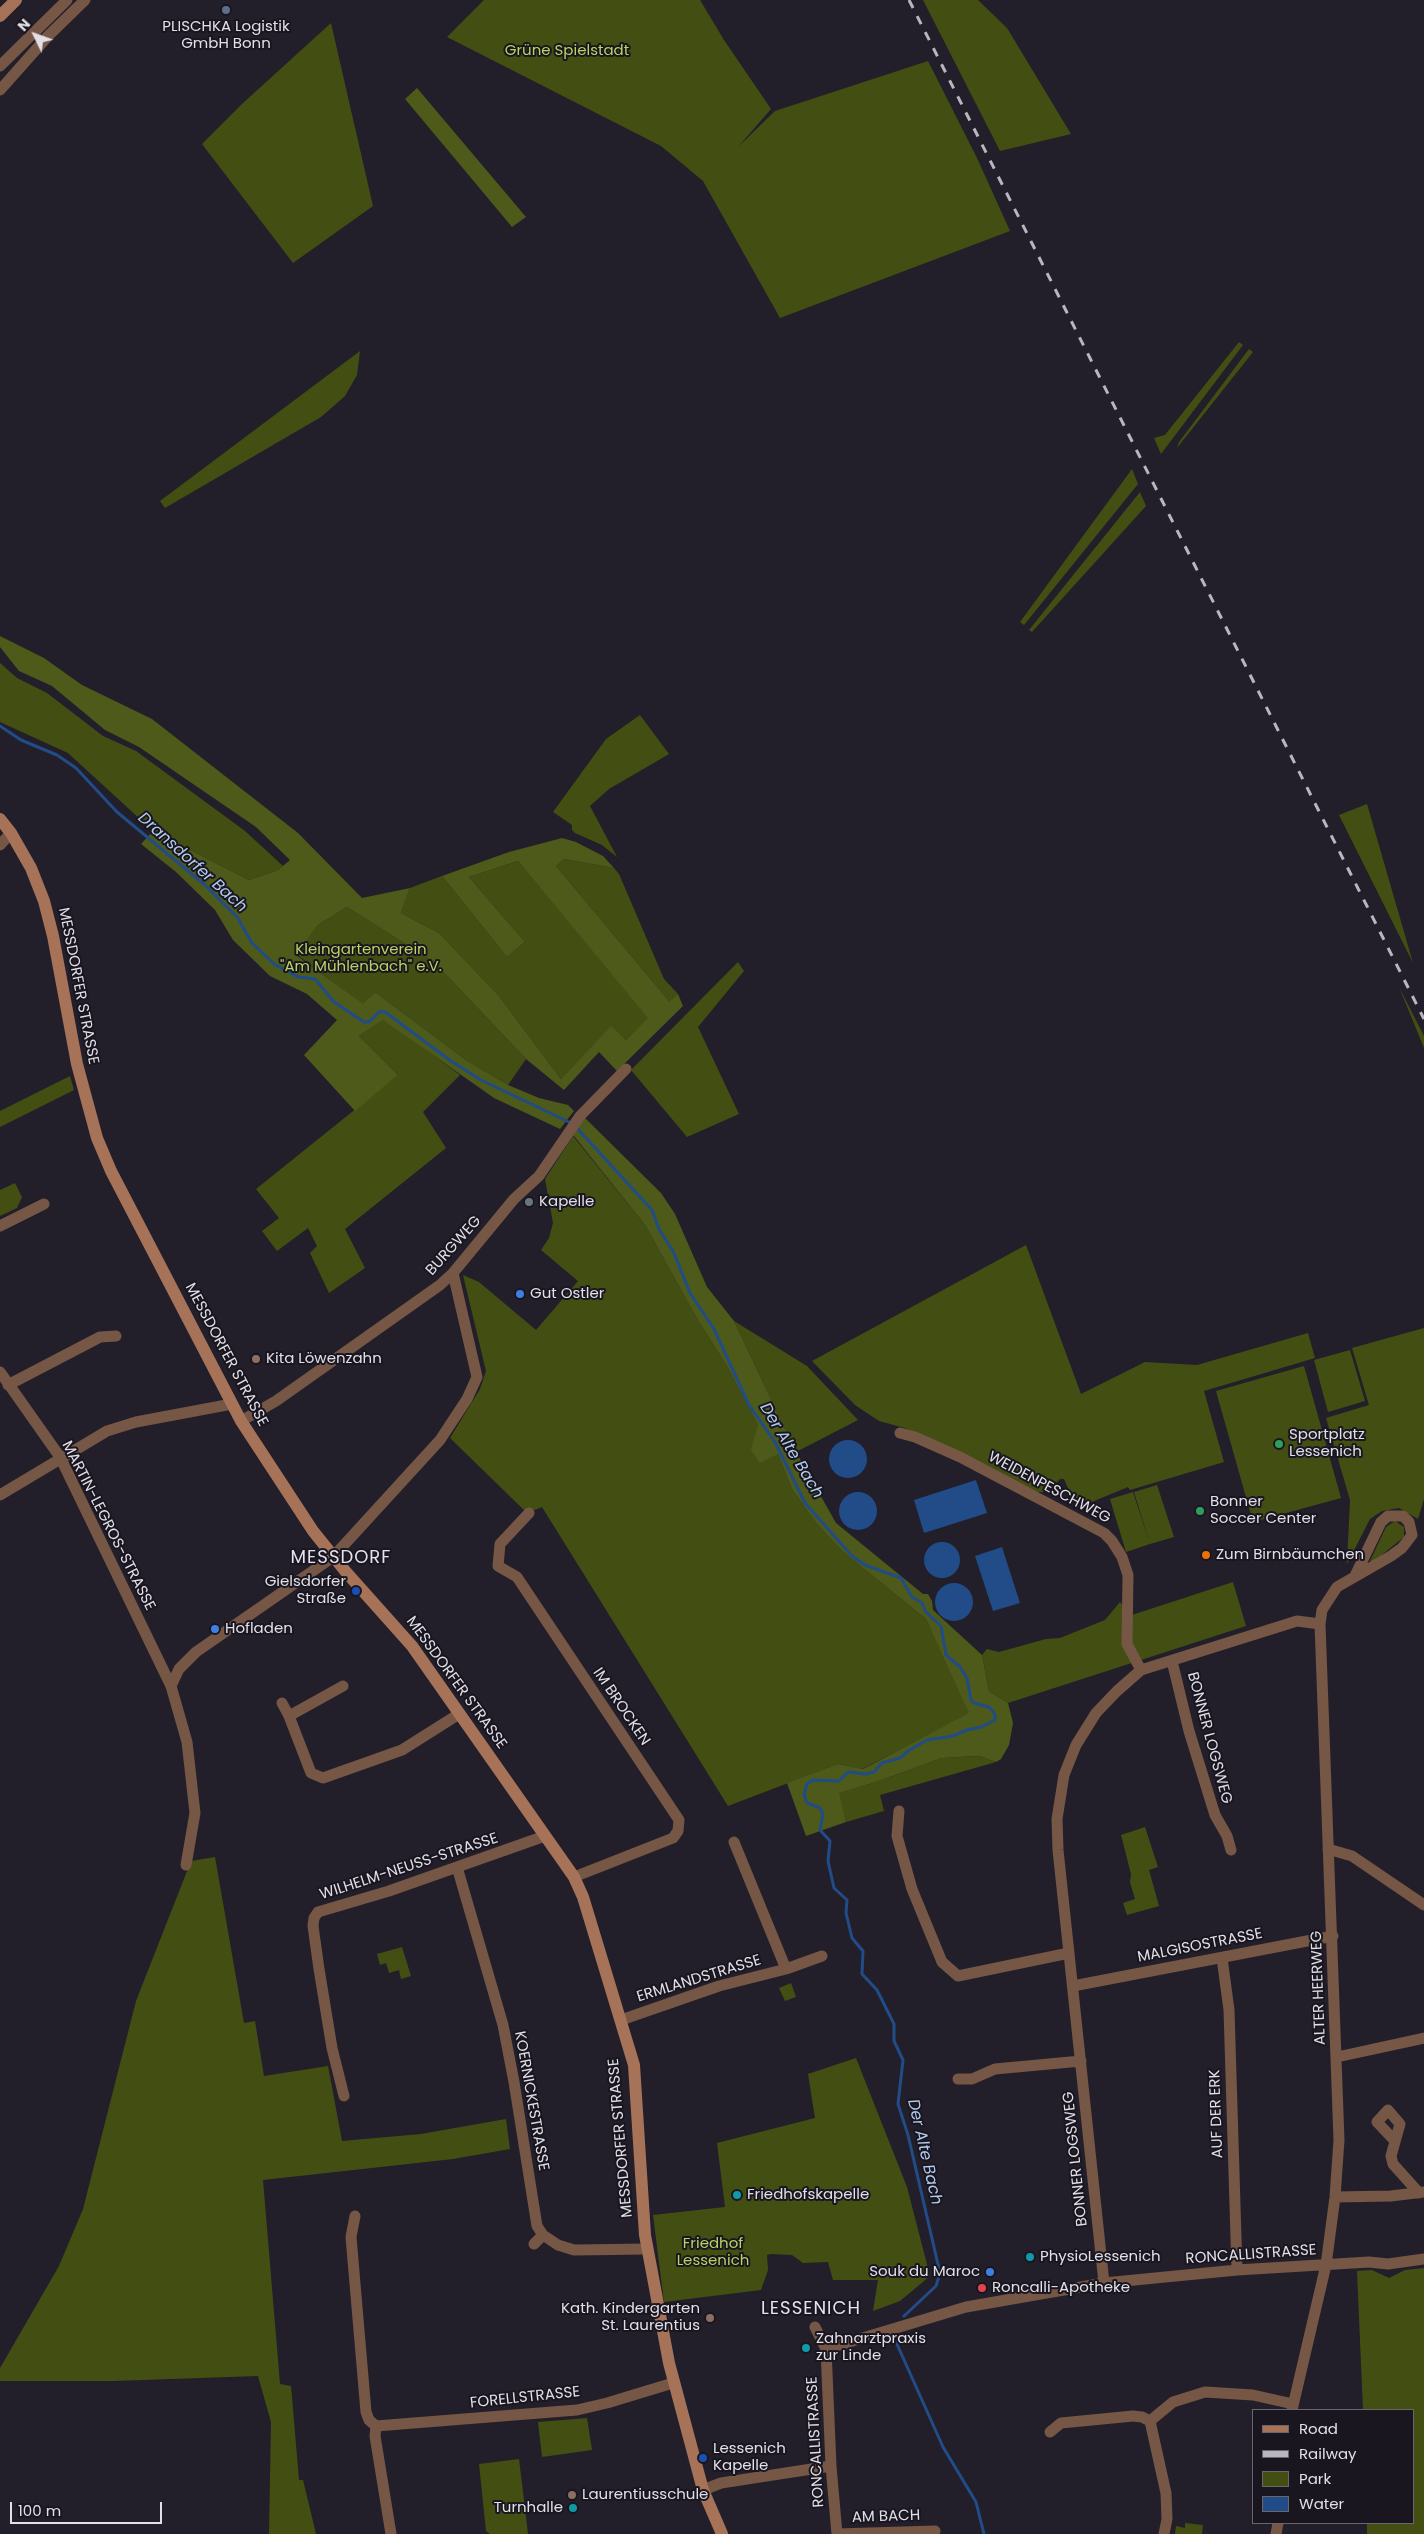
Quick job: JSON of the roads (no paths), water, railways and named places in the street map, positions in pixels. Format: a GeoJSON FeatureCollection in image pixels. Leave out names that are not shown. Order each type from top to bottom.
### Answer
{"type":"FeatureCollection","features":[{"type":"Feature","properties":{"kind":"street"},"geometry":{"type":"LineString","coordinates":[[0,16],[16,0]]}},
{"type":"Feature","properties":{"kind":"street"},"geometry":{"type":"LineString","coordinates":[[0,66],[67,0]]}},
{"type":"Feature","properties":{"kind":"street"},"geometry":{"type":"LineString","coordinates":[[0,90],[48,36],[85,0]]}},
{"type":"Feature","properties":{"kind":"street","name":"MESSDORFER STRASSE"},"geometry":{"type":"LineString","coordinates":[[0,819],[12,833],[31,868],[44,900],[53,936],[78,1069],[97,1138],[120,1187],[241,1421],[313,1531],[333,1557],[412,1646],[574,1877],[583,1897],[622,2020],[634,2065],[647,2248],[673,2383],[703,2490],[722,2534]]}},
{"type":"Feature","properties":{"kind":"street"},"geometry":{"type":"LineString","coordinates":[[0,845],[12,833]]}},
{"type":"Feature","properties":{"kind":"street","name":"BURGWEG"},"geometry":{"type":"LineString","coordinates":[[241,1421],[276,1401],[440,1286],[454,1273],[514,1199],[539,1176],[565,1135],[580,1116],[626,1069]]}},
{"type":"Feature","properties":{"kind":"street"},"geometry":{"type":"LineString","coordinates":[[0,1226],[44,1204]]}},
{"type":"Feature","properties":{"kind":"street"},"geometry":{"type":"LineString","coordinates":[[186,1865],[195,1813],[187,1742],[171,1686],[180,1669],[196,1652],[333,1557],[440,1440],[474,1386],[477,1377],[454,1273]]}},
{"type":"Feature","properties":{"kind":"street"},"geometry":{"type":"LineString","coordinates":[[8,1384],[100,1337],[116,1336]]}},
{"type":"Feature","properties":{"kind":"street","name":"MARTIN-LEGROS-STRASSE"},"geometry":{"type":"LineString","coordinates":[[0,1372],[60,1457],[171,1686]]}},
{"type":"Feature","properties":{"kind":"street"},"geometry":{"type":"LineString","coordinates":[[0,1495],[60,1457],[106,1431],[136,1422],[232,1404]]}},
{"type":"Feature","properties":{"kind":"street","name":"WEIDENPESCHWEG"},"geometry":{"type":"LineString","coordinates":[[900,1433],[915,1437],[960,1457],[1104,1533],[1112,1541],[1122,1557],[1128,1575],[1127,1644],[1141,1670]]}},
{"type":"Feature","properties":{"kind":"street","name":"IM BROCKEN"},"geometry":{"type":"LineString","coordinates":[[529,1513],[500,1544],[498,1566],[517,1577],[679,1820],[678,1831],[673,1838],[574,1877]]}},
{"type":"Feature","properties":{"kind":"street","name":"ALTER HEERWEG"},"geometry":{"type":"LineString","coordinates":[[1293,2407],[1326,2265],[1335,2197],[1339,2140],[1333,1936],[1320,1624],[1322,1610],[1337,1587],[1402,1548],[1412,1535],[1404,1516],[1388,1516],[1381,1522],[1355,1576]]}},
{"type":"Feature","properties":{"kind":"street","name":"BONNER LOGSWEG"},"geometry":{"type":"LineString","coordinates":[[1104,2283],[1069,1953],[1058,1827],[1059,1799],[1064,1775],[1076,1745],[1096,1714],[1117,1691],[1141,1670],[1297,1621],[1320,1624]]}},
{"type":"Feature","properties":{"kind":"street","name":"BONNER LOGSWEG"},"geometry":{"type":"LineString","coordinates":[[1172,1661],[1189,1731],[1214,1815],[1227,1836],[1231,1850]]}},
{"type":"Feature","properties":{"kind":"street"},"geometry":{"type":"LineString","coordinates":[[289,1716],[342,1686]]}},
{"type":"Feature","properties":{"kind":"street"},"geometry":{"type":"LineString","coordinates":[[282,1702],[311,1773],[323,1778],[402,1750],[459,1714]]}},
{"type":"Feature","properties":{"kind":"street"},"geometry":{"type":"LineString","coordinates":[[899,1811],[897,1836],[912,1889],[942,1962],[958,1976],[1069,1953]]}},
{"type":"Feature","properties":{"kind":"street","name":"WILHELM-NEUSS-STRASSE"},"geometry":{"type":"LineString","coordinates":[[344,2096],[332,2048],[318,1961],[314,1918],[318,1912],[545,1836]]}},
{"type":"Feature","properties":{"kind":"street","name":"ERMLANDSTRASSE"},"geometry":{"type":"LineString","coordinates":[[734,1842],[786,1969]]}},
{"type":"Feature","properties":{"kind":"street"},"geometry":{"type":"LineString","coordinates":[[1328,1849],[1352,1856],[1424,1905]]}},
{"type":"Feature","properties":{"kind":"street","name":"KOERNICKESTRASSE"},"geometry":{"type":"LineString","coordinates":[[457,1867],[499,2011],[514,2082],[533,2212],[537,2226],[543,2235]]}},
{"type":"Feature","properties":{"kind":"street","name":"MALGISOSTRASSE"},"geometry":{"type":"LineString","coordinates":[[1073,1986],[1333,1936]]}},
{"type":"Feature","properties":{"kind":"street","name":"ERMLANDSTRASSE"},"geometry":{"type":"LineString","coordinates":[[622,2020],[726,1984],[786,1969],[822,1956]]}},
{"type":"Feature","properties":{"kind":"street","name":"AUF DER ERK"},"geometry":{"type":"LineString","coordinates":[[1222,1958],[1229,2010],[1238,2270]]}},
{"type":"Feature","properties":{"kind":"street"},"geometry":{"type":"LineString","coordinates":[[1337,2057],[1424,2038]]}},
{"type":"Feature","properties":{"kind":"street"},"geometry":{"type":"LineString","coordinates":[[958,2079],[972,2080],[995,2069],[1081,2061]]}},
{"type":"Feature","properties":{"kind":"street"},"geometry":{"type":"LineString","coordinates":[[1395,2141],[1391,2156],[1393,2164],[1422,2193]]}},
{"type":"Feature","properties":{"kind":"street"},"geometry":{"type":"LineString","coordinates":[[1335,2197],[1391,2196],[1422,2193]]}},
{"type":"Feature","properties":{"kind":"street"},"geometry":{"type":"LineString","coordinates":[[356,2216],[351,2237],[366,2412],[369,2420],[376,2426],[375,2436],[391,2534]]}},
{"type":"Feature","properties":{"kind":"street"},"geometry":{"type":"LineString","coordinates":[[534,2244],[543,2235],[558,2245],[574,2250],[647,2248]]}},
{"type":"Feature","properties":{"kind":"street","name":"RONCALLISTRASSE"},"geometry":{"type":"LineString","coordinates":[[826,2349],[966,2307],[1104,2283],[1238,2270],[1388,2264],[1424,2259]]}},
{"type":"Feature","properties":{"kind":"street","name":"RONCALLISTRASSE"},"geometry":{"type":"LineString","coordinates":[[815,2327],[826,2349],[831,2466],[837,2534]]}},
{"type":"Feature","properties":{"kind":"street","name":"FORELLSTRASSE"},"geometry":{"type":"LineString","coordinates":[[376,2426],[576,2410],[607,2404],[673,2383]]}},
{"type":"Feature","properties":{"kind":"street"},"geometry":{"type":"LineString","coordinates":[[1150,2421],[1173,2402],[1205,2392],[1253,2395],[1293,2407]]}},
{"type":"Feature","properties":{"kind":"street"},"geometry":{"type":"LineString","coordinates":[[1050,2432],[1061,2422],[1133,2416],[1142,2417],[1150,2421]]}},
{"type":"Feature","properties":{"kind":"street"},"geometry":{"type":"LineString","coordinates":[[1150,2421],[1166,2493],[1167,2519],[1164,2534]]}},
{"type":"Feature","properties":{"kind":"street"},"geometry":{"type":"LineString","coordinates":[[703,2490],[721,2483],[831,2466]]}},
{"type":"Feature","properties":{"kind":"street","name":"AM BACH"},"geometry":{"type":"LineString","coordinates":[[837,2534],[935,2531]]}},
{"type":"Feature","properties":{"kind":"water"},"geometry":{"type":"Polygon","coordinates":[[[848,1440],[862,1445],[867,1459],[862,1473],[848,1478],[834,1473],[829,1459],[834,1445],[848,1440]]]}},
{"type":"Feature","properties":{"kind":"water"},"geometry":{"type":"Polygon","coordinates":[[[976,1480],[987,1513],[924,1533],[914,1500],[976,1480]]]}},
{"type":"Feature","properties":{"kind":"water"},"geometry":{"type":"Polygon","coordinates":[[[858,1492],[871,1498],[877,1511],[871,1524],[858,1530],[845,1524],[839,1511],[845,1498],[858,1492]]]}},
{"type":"Feature","properties":{"kind":"water"},"geometry":{"type":"Polygon","coordinates":[[[942,1542],[949,1543],[955,1547],[959,1553],[959,1567],[955,1573],[949,1577],[942,1578],[935,1577],[929,1573],[925,1567],[924,1560],[925,1553],[929,1547],[935,1543],[942,1542]]]}},
{"type":"Feature","properties":{"kind":"water"},"geometry":{"type":"Polygon","coordinates":[[[1002,1547],[1020,1603],[993,1611],[975,1556],[1002,1547]]]}},
{"type":"Feature","properties":{"kind":"water"},"geometry":{"type":"Polygon","coordinates":[[[954,1583],[967,1589],[973,1602],[967,1615],[954,1621],[941,1615],[935,1602],[941,1589],[954,1583]]]}},
{"type":"Feature","properties":{"kind":"waterway","name":"Dransdorfer Bach"},"geometry":{"type":"LineString","coordinates":[[0,726],[21,740],[57,755],[76,768],[117,812],[205,885],[237,917],[252,943],[274,964],[298,977],[315,979],[334,1002],[364,1022],[369,1022],[380,1011],[385,1012],[451,1061],[481,1080],[571,1123]]}},
{"type":"Feature","properties":{"kind":"waterway","name":"Der Alte Bach"},"geometry":{"type":"LineString","coordinates":[[576,1127],[652,1210],[659,1229],[674,1253],[690,1293],[714,1329],[749,1405],[775,1442],[805,1503],[852,1556],[865,1565],[901,1578],[912,1597],[922,1603],[926,1612],[941,1626],[946,1655],[960,1667],[967,1678],[971,1700],[974,1703],[989,1707],[995,1714],[995,1720],[981,1727],[953,1736],[927,1740],[900,1758],[882,1763],[874,1772],[866,1774],[848,1772],[839,1781],[813,1780],[807,1784],[804,1794],[807,1803],[820,1808],[823,1814],[820,1830],[830,1841],[828,1861],[834,1888],[847,1900],[846,1913],[852,1938],[863,1951],[862,1974],[877,1990],[894,2024],[894,2041],[903,2060],[898,2104],[908,2135],[940,2273],[936,2286],[904,2316]]}},
{"type":"Feature","properties":{"kind":"waterway","name":"Der Alte Bach"},"geometry":{"type":"LineString","coordinates":[[896,2342],[943,2447],[976,2502],[984,2534]]}},
{"type":"Feature","properties":{"kind":"railway"},"geometry":{"type":"LineString","coordinates":[[909,0],[1424,1019]]}},
{"type":"Feature","properties":{"kind":"place","name":"PLISCHKA Logistik GmbH Bonn"},"geometry":{"type":"Point","coordinates":[226,10]}},
{"type":"Feature","properties":{"kind":"place","name":"Kapelle"},"geometry":{"type":"Point","coordinates":[529,1202]}},
{"type":"Feature","properties":{"kind":"place","name":"Gut Ostler"},"geometry":{"type":"Point","coordinates":[520,1294]}},
{"type":"Feature","properties":{"kind":"place","name":"Kita Löwenzahn"},"geometry":{"type":"Point","coordinates":[256,1359]}},
{"type":"Feature","properties":{"kind":"place","name":"Sportplatz Lessenich"},"geometry":{"type":"Point","coordinates":[1279,1444]}},
{"type":"Feature","properties":{"kind":"place","name":"Bonner Soccer Center"},"geometry":{"type":"Point","coordinates":[1200,1511]}},
{"type":"Feature","properties":{"kind":"place","name":"Zum Birnbäumchen"},"geometry":{"type":"Point","coordinates":[1206,1555]}},
{"type":"Feature","properties":{"kind":"place","name":"Gielsdorfer Straße"},"geometry":{"type":"Point","coordinates":[356,1591]}},
{"type":"Feature","properties":{"kind":"place","name":"Hofladen"},"geometry":{"type":"Point","coordinates":[215,1629]}},
{"type":"Feature","properties":{"kind":"place","name":"Friedhofskapelle"},"geometry":{"type":"Point","coordinates":[737,2195]}},
{"type":"Feature","properties":{"kind":"place","name":"PhysioLessenich"},"geometry":{"type":"Point","coordinates":[1030,2257]}},
{"type":"Feature","properties":{"kind":"place","name":"Souk du Maroc"},"geometry":{"type":"Point","coordinates":[990,2272]}},
{"type":"Feature","properties":{"kind":"place","name":"Roncalli-Apotheke"},"geometry":{"type":"Point","coordinates":[982,2288]}},
{"type":"Feature","properties":{"kind":"place","name":"Kath. Kindergarten St. Laurentius"},"geometry":{"type":"Point","coordinates":[710,2318]}},
{"type":"Feature","properties":{"kind":"place","name":"Zahnarztpraxis zur Linde"},"geometry":{"type":"Point","coordinates":[806,2348]}},
{"type":"Feature","properties":{"kind":"place","name":"Lessenich Kapelle"},"geometry":{"type":"Point","coordinates":[703,2458]}},
{"type":"Feature","properties":{"kind":"place","name":"Laurentiusschule"},"geometry":{"type":"Point","coordinates":[572,2495]}},
{"type":"Feature","properties":{"kind":"place","name":"Turnhalle"},"geometry":{"type":"Point","coordinates":[573,2508]}},
{"type":"Feature","properties":{"kind":"district","name":"MESSDORF"},"geometry":{"type":"Point","coordinates":[341,1558]}},
{"type":"Feature","properties":{"kind":"district","name":"LESSENICH"},"geometry":{"type":"Point","coordinates":[811,2309]}},
{"type":"Feature","properties":{"kind":"park label","name":"Grüne Spielstadt"},"geometry":{"type":"Point","coordinates":[567,51]}},
{"type":"Feature","properties":{"kind":"park label","name":"Kleingartenverein \"Am Mühlenbach\" e.V."},"geometry":{"type":"Point","coordinates":[361,958]}},
{"type":"Feature","properties":{"kind":"park label","name":"Friedhof Lessenich"},"geometry":{"type":"Point","coordinates":[713,2252]}}]}
